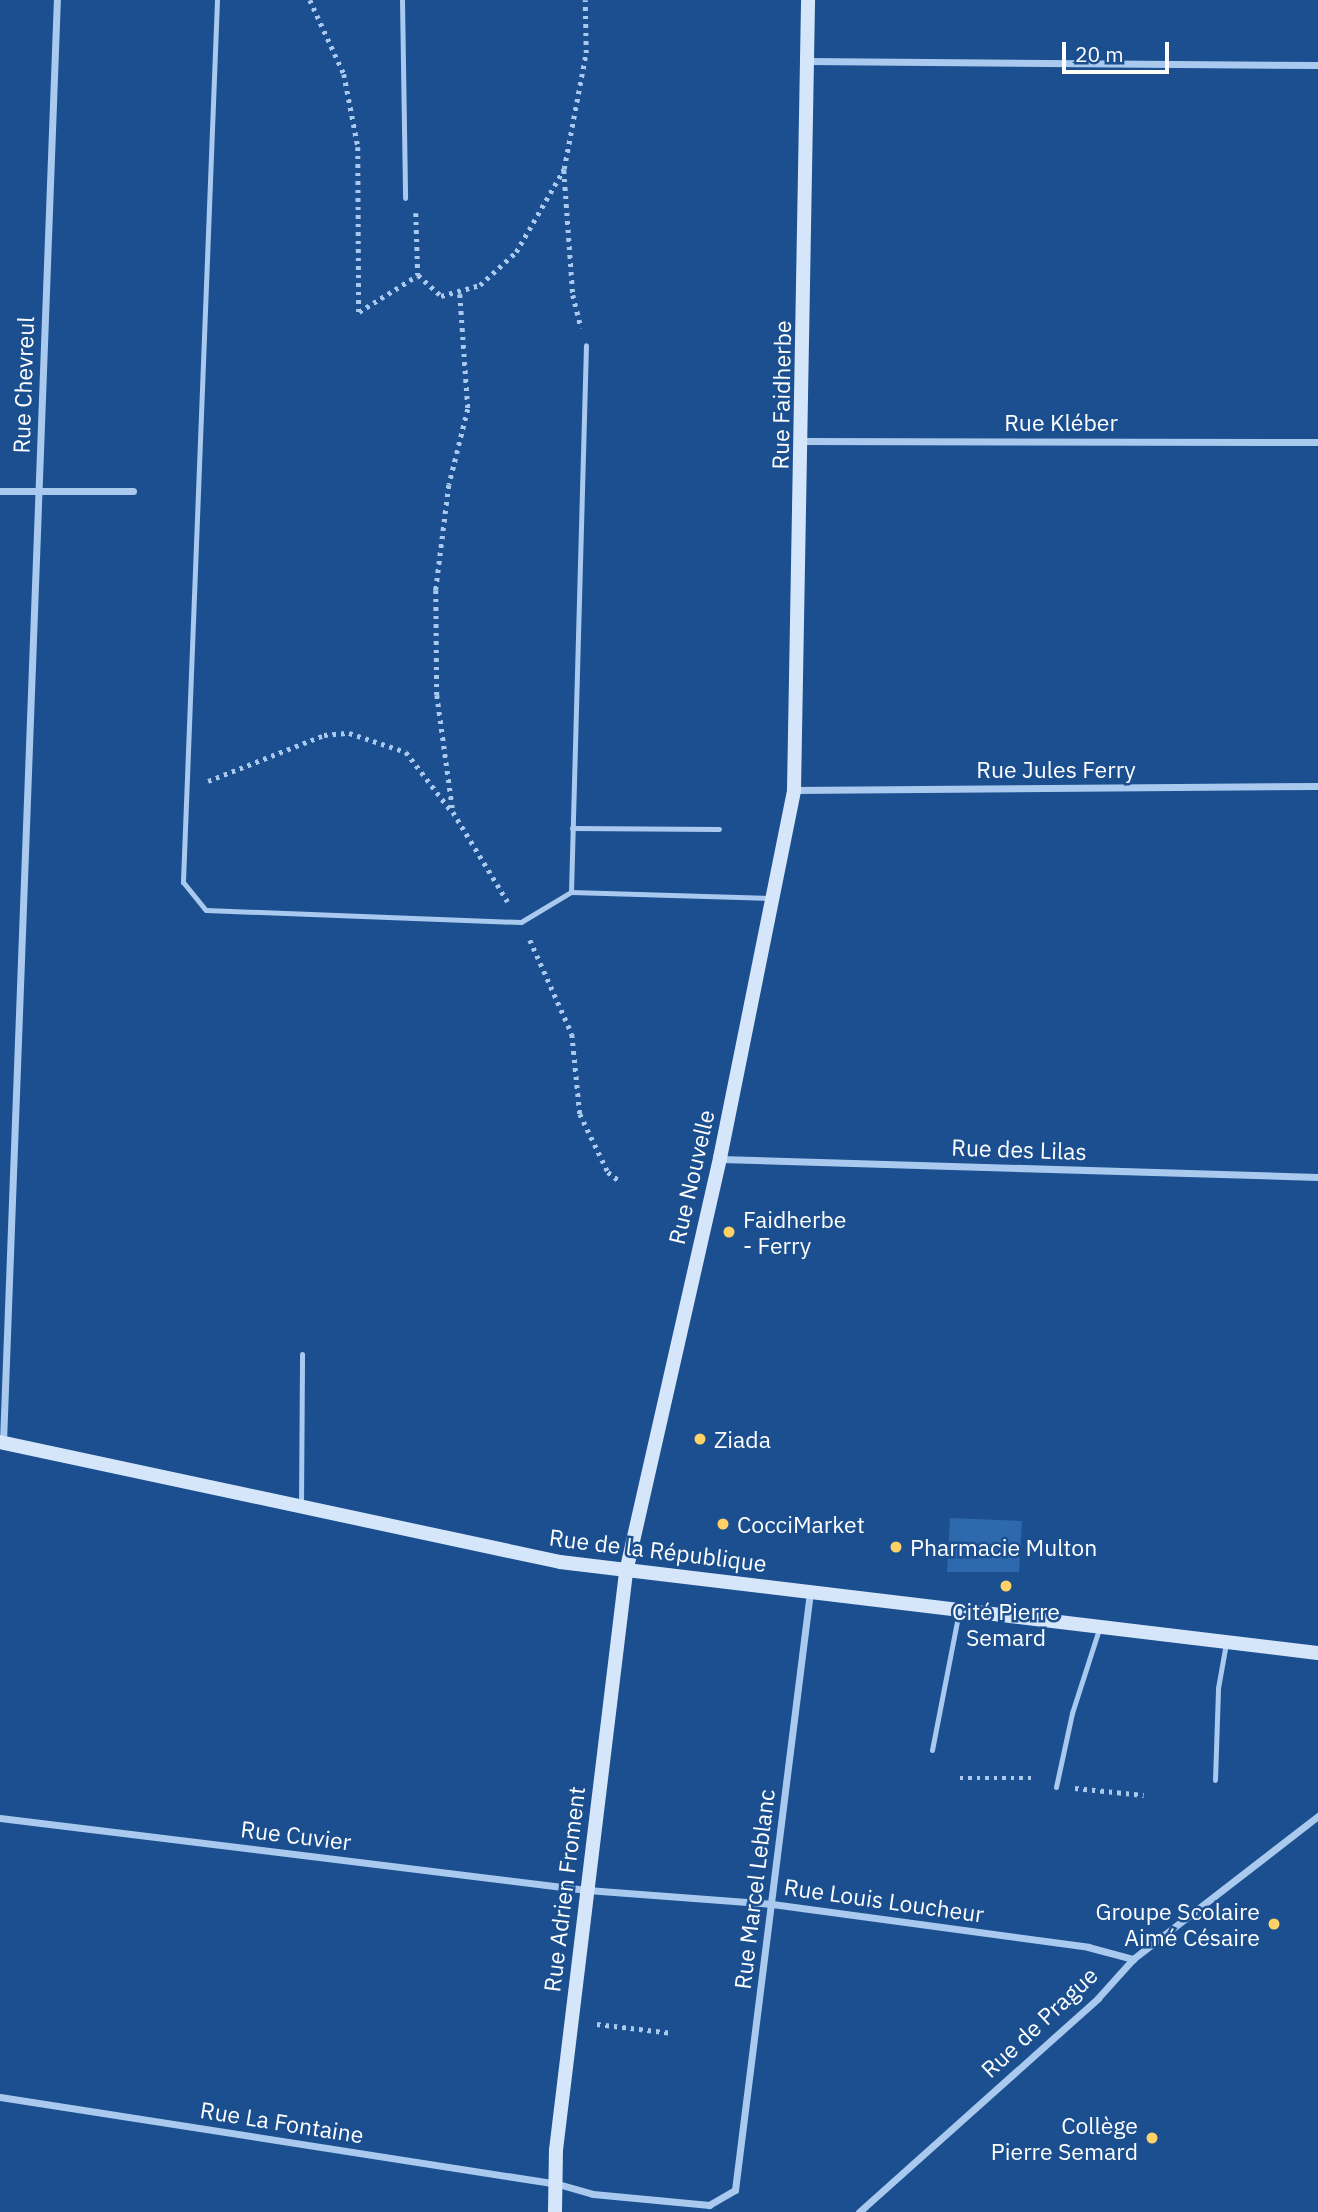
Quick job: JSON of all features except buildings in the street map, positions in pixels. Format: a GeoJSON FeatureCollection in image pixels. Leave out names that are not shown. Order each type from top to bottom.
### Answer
{"type":"FeatureCollection","features":[{"type":"Feature","properties":{"kind":"street","name":"Rue Chevreul"},"geometry":{"type":"LineString","coordinates":[[1,1443],[57,0]]}},
{"type":"Feature","properties":{"kind":"street","name":"Rue Faidherbe"},"geometry":{"type":"LineString","coordinates":[[794,790],[803,441],[807,0]]}},
{"type":"Feature","properties":{"kind":"street"},"geometry":{"type":"LineString","coordinates":[[807,61],[1318,65]]}},
{"type":"Feature","properties":{"kind":"street","name":"Rue Kléber"},"geometry":{"type":"LineString","coordinates":[[803,441],[1318,442]]}},
{"type":"Feature","properties":{"kind":"street"},"geometry":{"type":"LineString","coordinates":[[0,491],[133,491]]}},
{"type":"Feature","properties":{"kind":"street","name":"Rue Jules Ferry"},"geometry":{"type":"LineString","coordinates":[[794,790],[1318,786]]}},
{"type":"Feature","properties":{"kind":"street","name":"Rue Nouvelle"},"geometry":{"type":"LineString","coordinates":[[626,1572],[720,1158],[794,790]]}},
{"type":"Feature","properties":{"kind":"street","name":"Rue des Lilas"},"geometry":{"type":"LineString","coordinates":[[720,1158],[1318,1177]]}},
{"type":"Feature","properties":{"kind":"street","name":"Rue de la République"},"geometry":{"type":"LineString","coordinates":[[1,1443],[626,1572],[810,1591],[1099,1629],[1318,1653]]}},
{"type":"Feature","properties":{"kind":"street","name":"Rue Adrien Froment"},"geometry":{"type":"LineString","coordinates":[[555,2212],[558,2184],[556,2150],[626,1572]]}},
{"type":"Feature","properties":{"kind":"street","name":"Rue Marcel Leblanc"},"geometry":{"type":"LineString","coordinates":[[735,2190],[810,1591]]}},
{"type":"Feature","properties":{"kind":"street","name":"Rue de Prague"},"geometry":{"type":"LineString","coordinates":[[859,2212],[1098,1998],[1133,1959],[1318,1816]]}},
{"type":"Feature","properties":{"kind":"street","name":"Rue Cuvier"},"geometry":{"type":"LineString","coordinates":[[0,1818],[587,1890]]}},
{"type":"Feature","properties":{"kind":"street","name":"Rue Louis Loucheur"},"geometry":{"type":"LineString","coordinates":[[587,1890],[772,1904],[1088,1947],[1133,1959]]}},
{"type":"Feature","properties":{"kind":"street","name":"Rue La Fontaine"},"geometry":{"type":"LineString","coordinates":[[0,2097],[558,2184],[593,2194],[709,2205],[735,2190]]}},
{"type":"Feature","properties":{"kind":"lane"},"geometry":{"type":"LineString","coordinates":[[217,0],[183,882],[206,910],[521,922],[571,891],[774,898]]}},
{"type":"Feature","properties":{"kind":"lane"},"geometry":{"type":"LineString","coordinates":[[402,0],[405,198]]}},
{"type":"Feature","properties":{"kind":"lane"},"geometry":{"type":"LineString","coordinates":[[571,891],[586,345]]}},
{"type":"Feature","properties":{"kind":"lane"},"geometry":{"type":"LineString","coordinates":[[572,828],[719,830]]}},
{"type":"Feature","properties":{"kind":"lane"},"geometry":{"type":"LineString","coordinates":[[301,1507],[302,1354]]}},
{"type":"Feature","properties":{"kind":"lane"},"geometry":{"type":"LineString","coordinates":[[932,1750],[959,1611]]}},
{"type":"Feature","properties":{"kind":"lane"},"geometry":{"type":"LineString","coordinates":[[1056,1787],[1072,1713],[1099,1629]]}},
{"type":"Feature","properties":{"kind":"lane"},"geometry":{"type":"LineString","coordinates":[[1215,1780],[1218,1688],[1226,1643]]}},
{"type":"Feature","properties":{"kind":"path"},"geometry":{"type":"LineString","coordinates":[[310,0],[344,74],[358,147],[359,312],[418,275]]}},
{"type":"Feature","properties":{"kind":"path"},"geometry":{"type":"LineString","coordinates":[[585,0],[586,53],[564,169],[573,295],[586,345]]}},
{"type":"Feature","properties":{"kind":"path"},"geometry":{"type":"LineString","coordinates":[[405,198],[416,212],[418,275],[442,296],[460,294],[480,285],[516,252],[564,169]]}},
{"type":"Feature","properties":{"kind":"path"},"geometry":{"type":"LineString","coordinates":[[453,812],[437,695],[436,590],[449,485],[468,409],[460,294]]}},
{"type":"Feature","properties":{"kind":"path"},"geometry":{"type":"LineString","coordinates":[[187,789],[324,735],[349,733],[406,752],[453,812],[521,922],[572,1034],[580,1114],[608,1172],[621,1182]]}},
{"type":"Feature","properties":{"kind":"path"},"geometry":{"type":"LineString","coordinates":[[572,2021],[672,2033]]}},
{"type":"Feature","properties":{"kind":"shaded area"},"geometry":{"type":"Polygon","coordinates":[[[950,1518],[1022,1521],[1019,1572],[947,1572],[950,1518]]]}},
{"type":"Feature","properties":{"kind":"place","name":"Faidherbe - Ferry"},"geometry":{"type":"Point","coordinates":[729,1232]}},
{"type":"Feature","properties":{"kind":"place","name":"Ziada"},"geometry":{"type":"Point","coordinates":[700,1439]}},
{"type":"Feature","properties":{"kind":"place","name":"CocciMarket"},"geometry":{"type":"Point","coordinates":[723,1524]}},
{"type":"Feature","properties":{"kind":"place","name":"Pharmacie Multon"},"geometry":{"type":"Point","coordinates":[896,1547]}},
{"type":"Feature","properties":{"kind":"place","name":"Cité Pierre Semard"},"geometry":{"type":"Point","coordinates":[1006,1586]}},
{"type":"Feature","properties":{"kind":"place","name":"Groupe Scolaire Aimé Césaire"},"geometry":{"type":"Point","coordinates":[1274,1924]}},
{"type":"Feature","properties":{"kind":"place","name":"Collège Pierre Semard"},"geometry":{"type":"Point","coordinates":[1152,2138]}}]}
